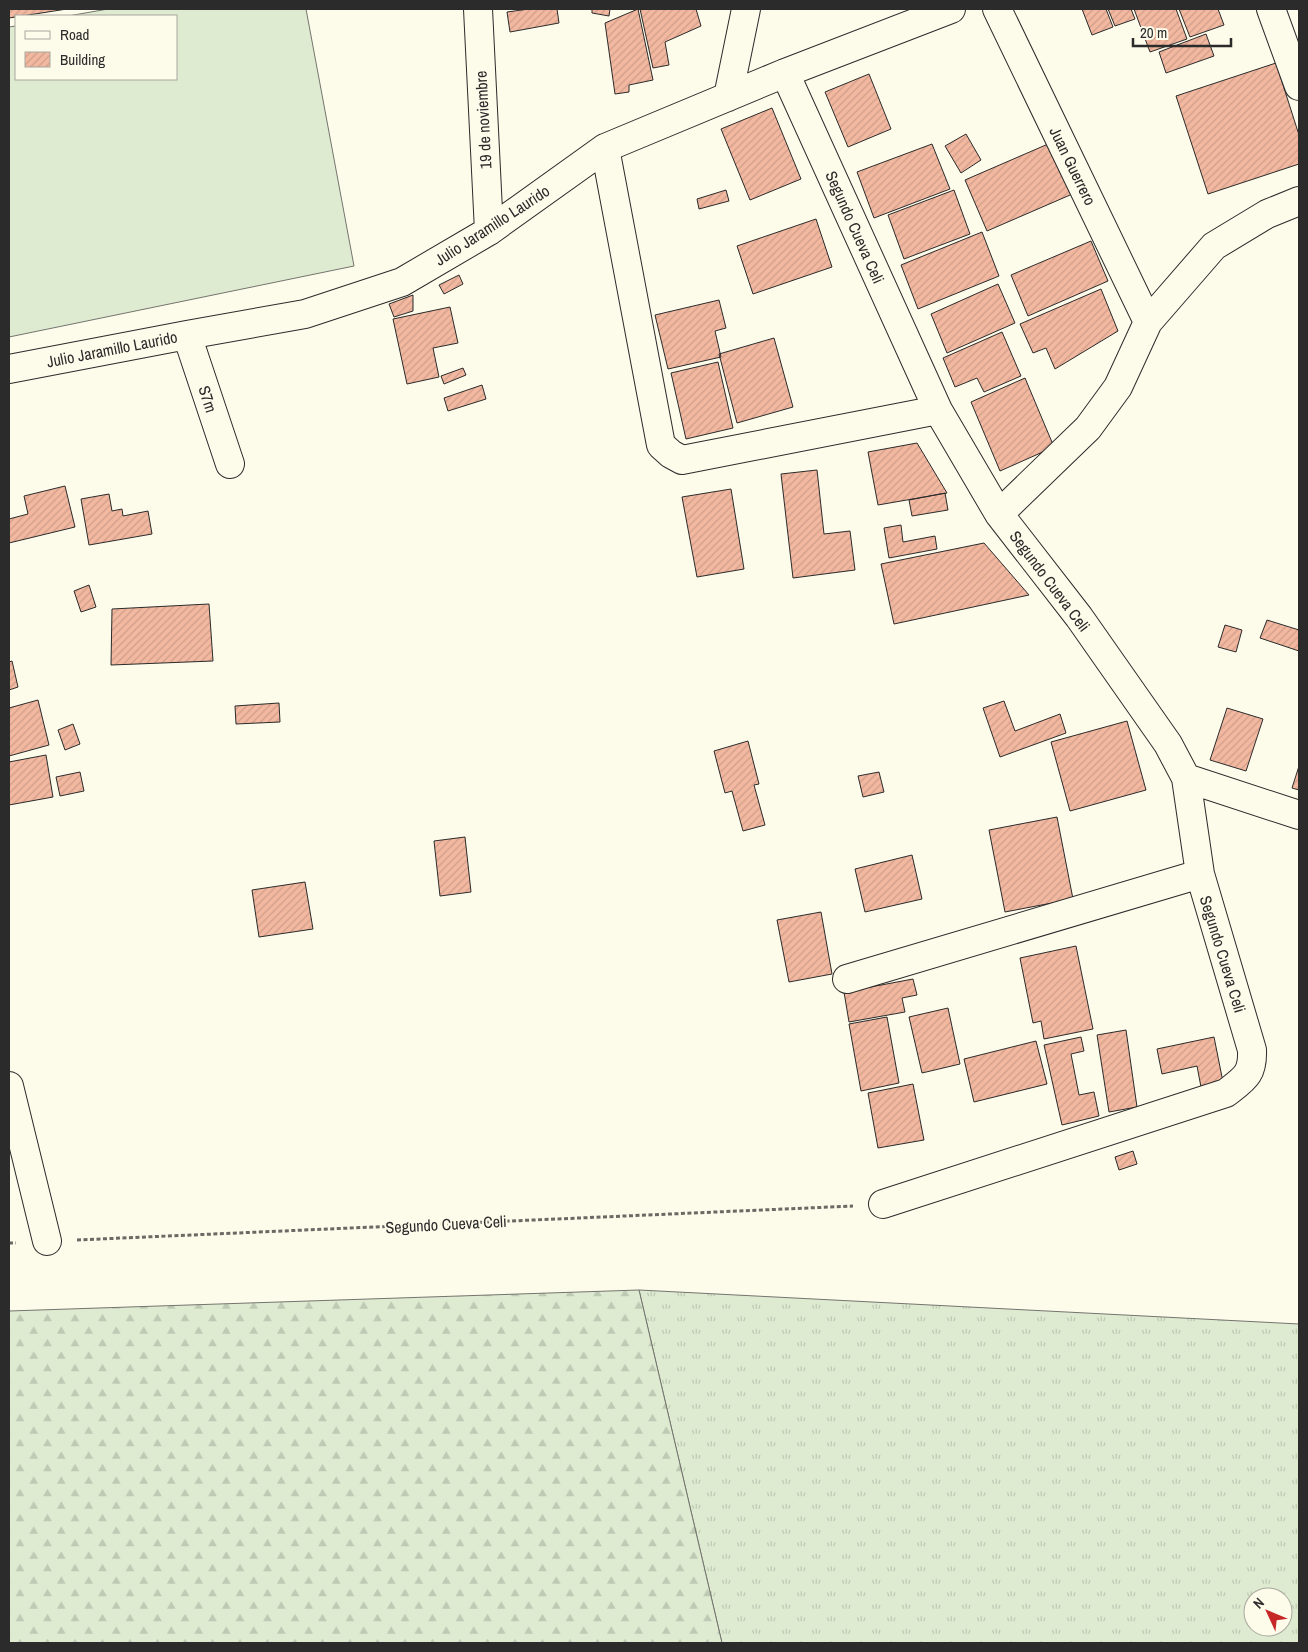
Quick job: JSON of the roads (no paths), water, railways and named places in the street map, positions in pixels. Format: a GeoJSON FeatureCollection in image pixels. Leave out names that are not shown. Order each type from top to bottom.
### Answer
{"type":"FeatureCollection","features":[{"type":"Feature","properties":{"kind":"street","name":"19 de noviembre"},"geometry":{"type":"LineString","coordinates":[[478,9],[489,231]]}},
{"type":"Feature","properties":{"kind":"street"},"geometry":{"type":"LineString","coordinates":[[728,97],[746,9]]}},
{"type":"Feature","properties":{"kind":"street","name":"Julio Jaramillo Laurido"},"geometry":{"type":"LineString","coordinates":[[9,369],[306,314],[402,282],[489,231],[605,148],[785,73],[951,9]]}},
{"type":"Feature","properties":{"kind":"street","name":"Juan Guerrero"},"geometry":{"type":"LineString","coordinates":[[997,9],[1148,322]]}},
{"type":"Feature","properties":{"kind":"street"},"geometry":{"type":"LineString","coordinates":[[1271,9],[1299,86]]}},
{"type":"Feature","properties":{"kind":"street","name":"Segundo Cueva Celi"},"geometry":{"type":"LineString","coordinates":[[785,73],[938,410],[999,514],[1079,617],[1168,744],[1186,778],[1200,874],[1252,1050],[1252,1063],[1248,1075],[1226,1093],[883,1204]]}},
{"type":"Feature","properties":{"kind":"street"},"geometry":{"type":"LineString","coordinates":[[605,148],[661,445],[671,454],[682,460],[938,410]]}},
{"type":"Feature","properties":{"kind":"street"},"geometry":{"type":"LineString","coordinates":[[999,514],[1088,428],[1118,387],[1148,322],[1214,246],[1267,214],[1299,201]]}},
{"type":"Feature","properties":{"kind":"street","name":"S7m"},"geometry":{"type":"LineString","coordinates":[[187,335],[230,464]]}},
{"type":"Feature","properties":{"kind":"street"},"geometry":{"type":"LineString","coordinates":[[1186,778],[1299,815]]}},
{"type":"Feature","properties":{"kind":"street"},"geometry":{"type":"LineString","coordinates":[[847,979],[1200,874]]}},
{"type":"Feature","properties":{"kind":"street"},"geometry":{"type":"LineString","coordinates":[[9,1086],[47,1241]]}}]}
